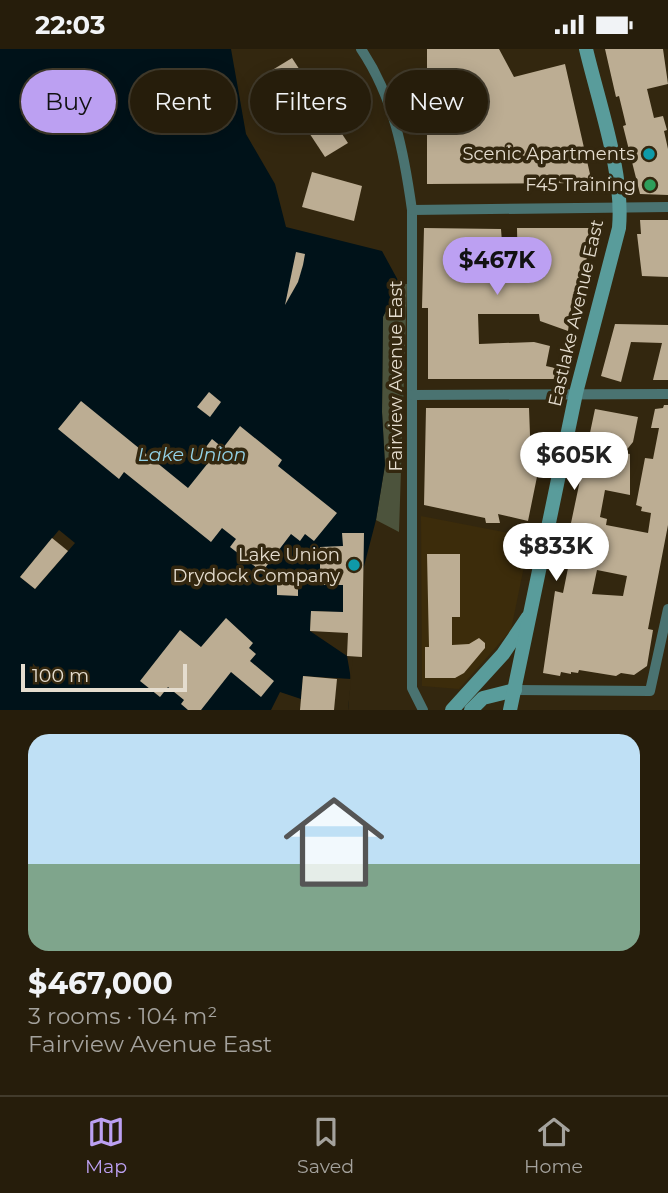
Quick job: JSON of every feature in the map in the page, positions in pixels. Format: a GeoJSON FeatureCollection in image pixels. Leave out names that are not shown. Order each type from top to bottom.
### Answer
{"type":"FeatureCollection","features":[{"type":"Feature","properties":{"kind":"main road","name":"Eastlake Avenue East"},"geometry":{"type":"LineString","coordinates":[[510,710],[576,393],[618,228],[620,207],[586,49]]}},
{"type":"Feature","properties":{"kind":"main road"},"geometry":{"type":"LineString","coordinates":[[452,710],[503,654],[533,606]]}},
{"type":"Feature","properties":{"kind":"main road"},"geometry":{"type":"LineString","coordinates":[[471,710],[483,698],[515,690]]}},
{"type":"Feature","properties":{"kind":"street","name":"Fairview Avenue East"},"geometry":{"type":"LineString","coordinates":[[361,49],[388,97],[404,158],[412,211],[412,688],[423,710]]}},
{"type":"Feature","properties":{"kind":"street"},"geometry":{"type":"LineString","coordinates":[[412,211],[668,207]]}},
{"type":"Feature","properties":{"kind":"street"},"geometry":{"type":"LineString","coordinates":[[412,395],[668,394]]}},
{"type":"Feature","properties":{"kind":"street"},"geometry":{"type":"LineString","coordinates":[[515,690],[650,691],[668,609]]}},
{"type":"Feature","properties":{"kind":"shaded area"},"geometry":{"type":"Polygon","coordinates":[[[421,516],[530,537],[511,630],[459,689],[422,686],[421,516]]]}},
{"type":"Feature","properties":{"kind":"green space"},"geometry":{"type":"Polygon","coordinates":[[[400,284],[407,284],[399,532],[376,520],[385,465],[382,412],[383,316],[400,284]]]}},
{"type":"Feature","properties":{"kind":"water","name":"Lake Union"},"geometry":{"type":"Polygon","coordinates":[[[0,49],[231,49],[235,70],[130,70],[130,133],[236,133],[236,77],[246,134],[275,184],[286,227],[382,251],[400,284],[383,317],[382,412],[385,465],[376,520],[356,597],[348,710],[0,710],[0,49]]]}},
{"type":"Feature","properties":{"kind":"pier"},"geometry":{"type":"Polygon","coordinates":[[[59,530],[75,543],[35,589],[20,577],[59,530]]]}},
{"type":"Feature","properties":{"kind":"pier"},"geometry":{"type":"Polygon","coordinates":[[[311,611],[356,613],[351,680],[348,710],[271,710],[280,692],[301,699],[303,676],[351,679],[347,656],[310,631],[311,611]]]}},
{"type":"Feature","properties":{"kind":"building"},"geometry":{"type":"Polygon","coordinates":[[[427,49],[499,49],[514,77],[565,64],[592,183],[427,184],[427,133],[488,133],[488,70],[427,70],[427,49]]]}},
{"type":"Feature","properties":{"kind":"building"},"geometry":{"type":"Polygon","coordinates":[[[605,49],[663,49],[668,84],[647,89],[654,118],[663,116],[667,130],[664,131],[668,149],[668,195],[640,194],[623,126],[626,125],[619,96],[616,97],[605,49]]]}},
{"type":"Feature","properties":{"kind":"building"},"geometry":{"type":"Polygon","coordinates":[[[292,58],[300,70],[272,70],[292,58]]]}},
{"type":"Feature","properties":{"kind":"building"},"geometry":{"type":"Polygon","coordinates":[[[309,133],[341,133],[348,143],[325,157],[309,133]]]}},
{"type":"Feature","properties":{"kind":"building"},"geometry":{"type":"Polygon","coordinates":[[[312,172],[362,186],[354,221],[302,207],[312,172]]]}},
{"type":"Feature","properties":{"kind":"building"},"geometry":{"type":"Polygon","coordinates":[[[640,220],[668,220],[668,277],[642,276],[637,234],[641,234],[640,220]]]}},
{"type":"Feature","properties":{"kind":"building"},"geometry":{"type":"Polygon","coordinates":[[[424,228],[501,229],[505,281],[518,280],[517,228],[595,228],[577,295],[573,294],[568,331],[540,321],[539,314],[478,314],[479,344],[534,342],[550,346],[546,366],[564,370],[560,379],[428,379],[428,308],[422,308],[424,228]]]}},
{"type":"Feature","properties":{"kind":"building"},"geometry":{"type":"Polygon","coordinates":[[[296,252],[305,254],[303,265],[298,282],[285,305],[296,252]]]}},
{"type":"Feature","properties":{"kind":"building"},"geometry":{"type":"Polygon","coordinates":[[[615,324],[668,325],[668,380],[653,380],[662,343],[631,342],[621,382],[601,376],[615,324]]]}},
{"type":"Feature","properties":{"kind":"building"},"geometry":{"type":"Polygon","coordinates":[[[209,392],[221,402],[210,417],[197,407],[209,392]]]}},
{"type":"Feature","properties":{"kind":"building"},"geometry":{"type":"Polygon","coordinates":[[[81,401],[188,488],[208,463],[199,456],[212,439],[223,448],[240,426],[282,460],[278,466],[337,513],[314,541],[305,534],[300,541],[291,534],[262,572],[230,547],[236,539],[222,528],[211,542],[124,472],[119,479],[58,429],[81,401]]]}},
{"type":"Feature","properties":{"kind":"building"},"geometry":{"type":"Polygon","coordinates":[[[668,405],[668,525],[648,629],[653,630],[647,666],[634,675],[621,673],[616,676],[579,670],[578,673],[571,674],[561,672],[560,676],[543,673],[555,591],[563,593],[569,563],[563,561],[595,409],[638,417],[633,442],[624,453],[630,454],[630,495],[605,490],[600,517],[607,519],[606,525],[648,533],[651,513],[641,511],[642,507],[636,505],[645,458],[653,459],[659,428],[651,428],[655,409],[668,405]],[[597,570],[592,594],[623,596],[627,576],[597,570]]]}},
{"type":"Feature","properties":{"kind":"building"},"geometry":{"type":"Polygon","coordinates":[[[426,408],[529,408],[531,462],[540,462],[528,521],[498,514],[500,523],[486,523],[485,518],[424,505],[426,408]]]}},
{"type":"Feature","properties":{"kind":"building"},"geometry":{"type":"Polygon","coordinates":[[[342,533],[364,533],[362,657],[347,656],[348,633],[310,631],[311,611],[343,612],[343,585],[320,585],[320,547],[343,546],[342,533]]]}},
{"type":"Feature","properties":{"kind":"building"},"geometry":{"type":"Polygon","coordinates":[[[52,538],[68,551],[35,589],[20,577],[52,538]]]}},
{"type":"Feature","properties":{"kind":"building"},"geometry":{"type":"Polygon","coordinates":[[[427,554],[460,554],[460,617],[452,617],[452,645],[469,644],[479,638],[485,643],[485,648],[464,673],[455,678],[425,678],[425,647],[429,647],[427,554]]]}},
{"type":"Feature","properties":{"kind":"building"},"geometry":{"type":"Polygon","coordinates":[[[277,580],[298,580],[298,596],[277,595],[277,580]]]}},
{"type":"Feature","properties":{"kind":"building"},"geometry":{"type":"Polygon","coordinates":[[[226,618],[253,643],[249,648],[256,654],[250,661],[274,681],[261,697],[231,672],[201,710],[188,710],[181,704],[184,700],[168,687],[160,697],[140,681],[180,630],[201,647],[226,618]]]}},
{"type":"Feature","properties":{"kind":"building"},"geometry":{"type":"Polygon","coordinates":[[[303,676],[337,679],[334,710],[300,710],[303,676]]]}},
{"type":"Feature","properties":{"kind":"place","name":"Scenic Apartments"},"geometry":{"type":"Point","coordinates":[649,154]}},
{"type":"Feature","properties":{"kind":"place","name":"F45 Training"},"geometry":{"type":"Point","coordinates":[650,185]}},
{"type":"Feature","properties":{"kind":"place","name":"Lake Union Drydock Company"},"geometry":{"type":"Point","coordinates":[354,565]}}]}
